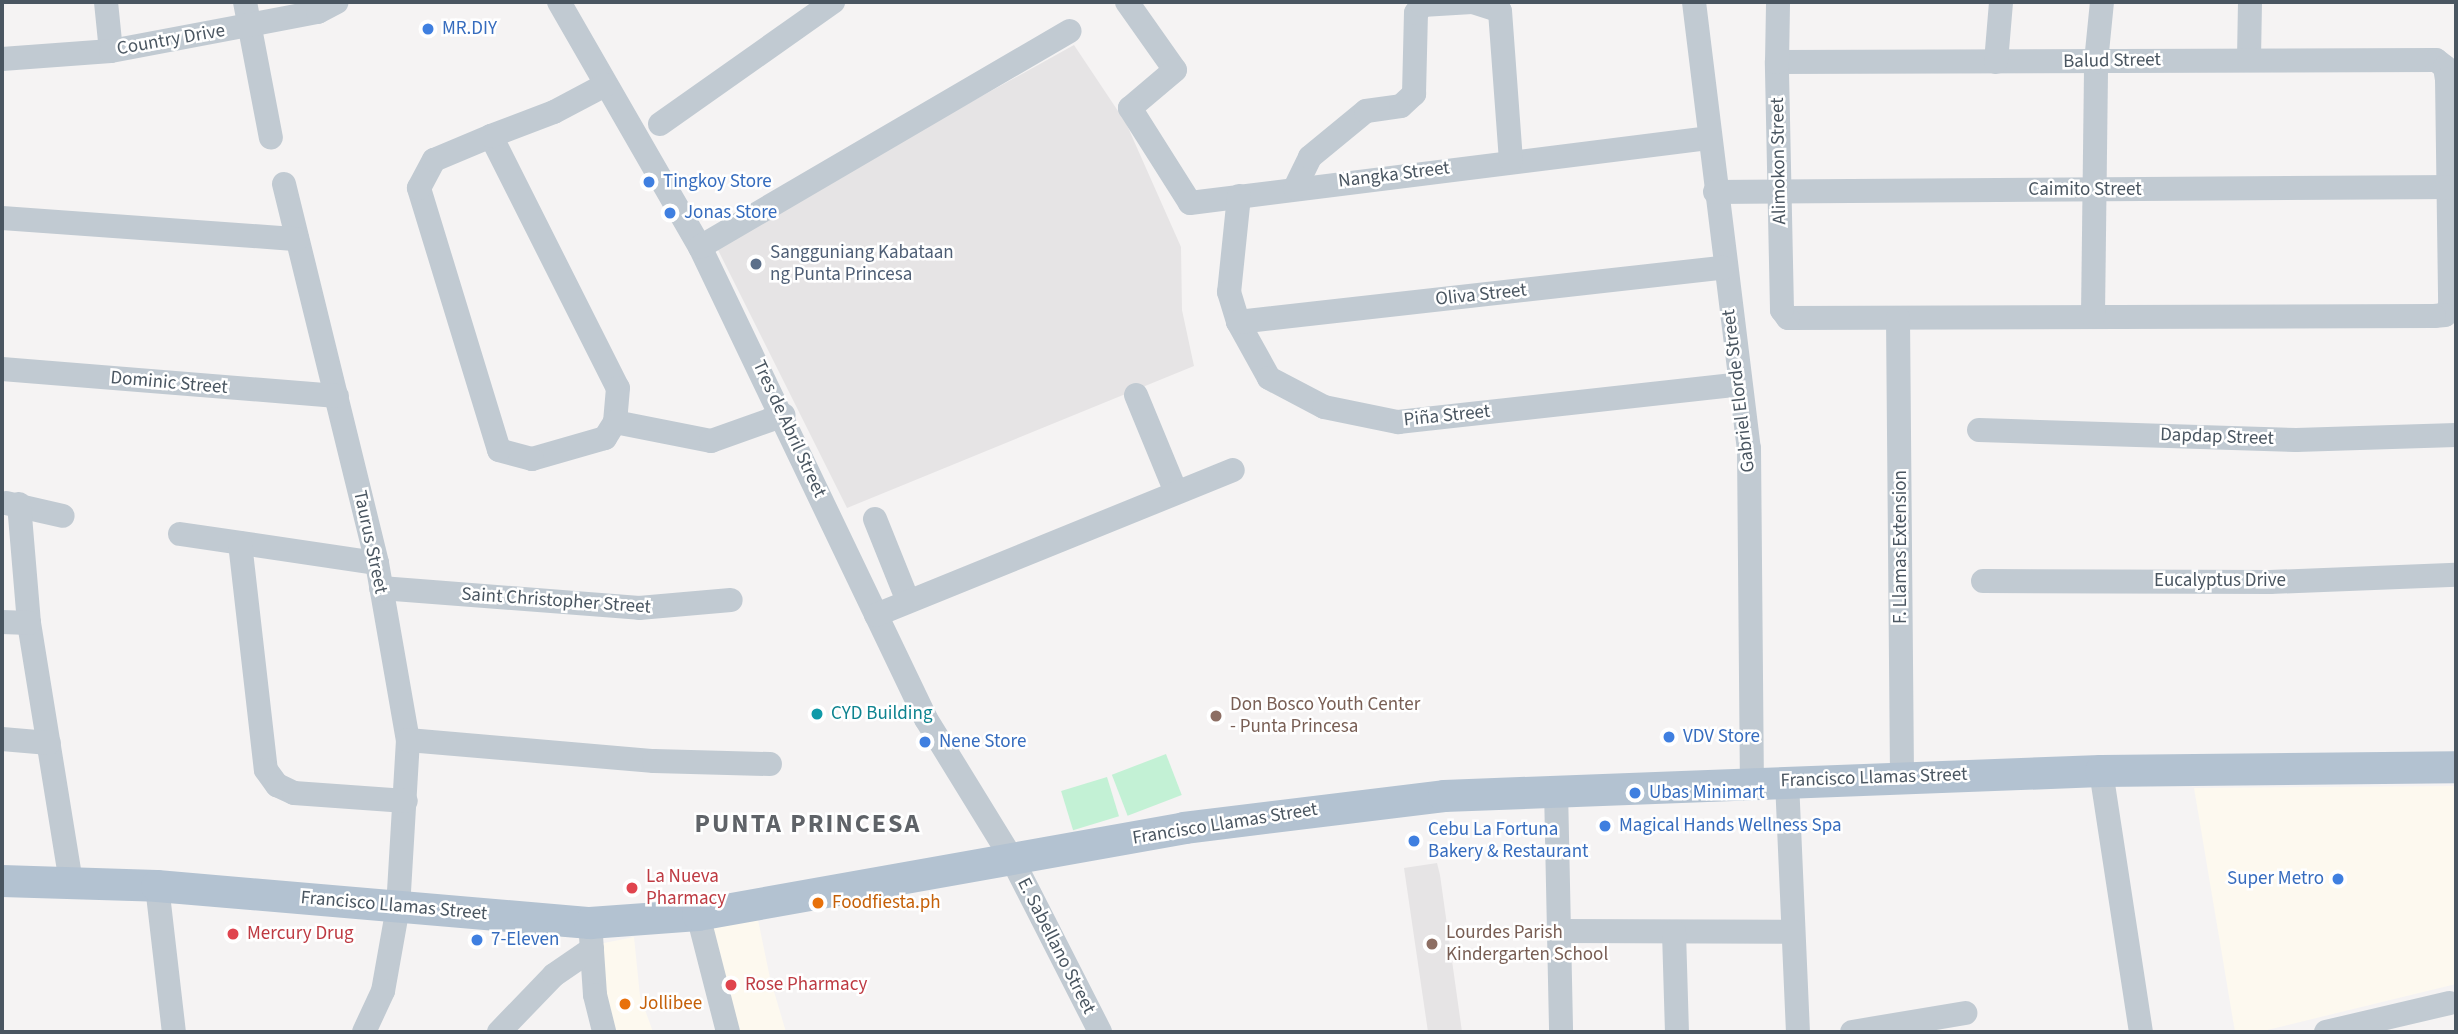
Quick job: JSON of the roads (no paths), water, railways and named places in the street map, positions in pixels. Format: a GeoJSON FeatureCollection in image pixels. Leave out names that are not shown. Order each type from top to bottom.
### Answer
{"type":"FeatureCollection","features":[{"type":"Feature","properties":{"kind":"main road","name":"Francisco Llamas Street"},"geometry":{"type":"LineString","coordinates":[[2,881],[71,881],[157,886],[398,907],[591,936],[1012,859],[1302,811],[1556,789],[2101,771],[2456,767]]}},
{"type":"Feature","properties":{"kind":"street"},"geometry":{"type":"LineString","coordinates":[[106,2],[111,51]]}},
{"type":"Feature","properties":{"kind":"street","name":"Country Drive"},"geometry":{"type":"LineString","coordinates":[[2,59],[111,51],[247,14],[318,12],[338,2]]}},
{"type":"Feature","properties":{"kind":"street","name":"Tres de Abril Street"},"geometry":{"type":"LineString","coordinates":[[559,2],[605,85],[648,133],[926,719],[1012,859]]}},
{"type":"Feature","properties":{"kind":"street"},"geometry":{"type":"LineString","coordinates":[[648,133],[833,2]]}},
{"type":"Feature","properties":{"kind":"street","name":"Nangka Street"},"geometry":{"type":"LineString","coordinates":[[1127,2],[1175,70],[1130,108],[1190,203],[1511,160],[1710,138]]}},
{"type":"Feature","properties":{"kind":"street"},"geometry":{"type":"LineString","coordinates":[[1296,188],[1310,158],[1366,111],[1409,102],[1414,94],[1416,12],[1422,5],[1472,2],[1500,11],[1511,160]]}},
{"type":"Feature","properties":{"kind":"street","name":"Gabriel Elorde Street"},"geometry":{"type":"LineString","coordinates":[[1694,2],[1723,268],[1749,448],[1752,783]]}},
{"type":"Feature","properties":{"kind":"street","name":"Alimokon Street"},"geometry":{"type":"LineString","coordinates":[[1778,2],[1782,310],[1788,318],[1898,318]]}},
{"type":"Feature","properties":{"kind":"street"},"geometry":{"type":"LineString","coordinates":[[1996,62],[2001,2]]}},
{"type":"Feature","properties":{"kind":"street"},"geometry":{"type":"LineString","coordinates":[[2093,316],[2096,62],[2102,2]]}},
{"type":"Feature","properties":{"kind":"street"},"geometry":{"type":"LineString","coordinates":[[2249,59],[2250,2]]}},
{"type":"Feature","properties":{"kind":"street"},"geometry":{"type":"LineString","coordinates":[[247,14],[271,138]]}},
{"type":"Feature","properties":{"kind":"street"},"geometry":{"type":"LineString","coordinates":[[700,247],[1070,31]]}},
{"type":"Feature","properties":{"kind":"street","name":"Balud Street"},"geometry":{"type":"LineString","coordinates":[[1777,62],[2435,60],[2445,67],[2453,187]]}},
{"type":"Feature","properties":{"kind":"street"},"geometry":{"type":"LineString","coordinates":[[491,136],[618,388],[615,422],[605,438],[532,459],[499,450],[419,188],[434,160],[605,85]]}},
{"type":"Feature","properties":{"kind":"street","name":"Taurus Street"},"geometry":{"type":"LineString","coordinates":[[284,184],[377,563],[408,740],[398,907],[383,991],[364,1032]]}},
{"type":"Feature","properties":{"kind":"street"},"geometry":{"type":"LineString","coordinates":[[1898,318],[2445,315],[2450,306],[2453,187]]}},
{"type":"Feature","properties":{"kind":"street","name":"Caimito Street"},"geometry":{"type":"LineString","coordinates":[[1715,192],[2453,187]]}},
{"type":"Feature","properties":{"kind":"street","name":"Piña Street"},"geometry":{"type":"LineString","coordinates":[[1239,196],[1229,292],[1238,322],[1269,378],[1324,407],[1398,422],[1740,384]]}},
{"type":"Feature","properties":{"kind":"street"},"geometry":{"type":"LineString","coordinates":[[2,218],[297,239]]}},
{"type":"Feature","properties":{"kind":"street","name":"Oliva Street"},"geometry":{"type":"LineString","coordinates":[[1238,322],[1723,268]]}},
{"type":"Feature","properties":{"kind":"street","name":"F. Llamas Extension"},"geometry":{"type":"LineString","coordinates":[[1898,318],[1902,777]]}},
{"type":"Feature","properties":{"kind":"street","name":"Dominic Street"},"geometry":{"type":"LineString","coordinates":[[2,369],[337,396]]}},
{"type":"Feature","properties":{"kind":"street"},"geometry":{"type":"LineString","coordinates":[[1136,395],[1176,492]]}},
{"type":"Feature","properties":{"kind":"street"},"geometry":{"type":"LineString","coordinates":[[615,422],[711,441],[783,415]]}},
{"type":"Feature","properties":{"kind":"street","name":"Dapdap Street"},"geometry":{"type":"LineString","coordinates":[[1979,430],[2296,440],[2456,435]]}},
{"type":"Feature","properties":{"kind":"street"},"geometry":{"type":"LineString","coordinates":[[876,615],[1233,470]]}},
{"type":"Feature","properties":{"kind":"street"},"geometry":{"type":"LineString","coordinates":[[63,516],[10,503],[71,881]]}},
{"type":"Feature","properties":{"kind":"street"},"geometry":{"type":"LineString","coordinates":[[875,519],[908,601]]}},
{"type":"Feature","properties":{"kind":"street"},"geometry":{"type":"LineString","coordinates":[[180,534],[377,563]]}},
{"type":"Feature","properties":{"kind":"street"},"geometry":{"type":"LineString","coordinates":[[240,543],[266,770],[277,785],[293,793],[406,801]]}},
{"type":"Feature","properties":{"kind":"street","name":"Eucalyptus Drive"},"geometry":{"type":"LineString","coordinates":[[1983,581],[2270,582],[2456,575]]}},
{"type":"Feature","properties":{"kind":"street","name":"Saint Christopher Street"},"geometry":{"type":"LineString","coordinates":[[381,588],[639,608],[731,600]]}},
{"type":"Feature","properties":{"kind":"street"},"geometry":{"type":"LineString","coordinates":[[2,622],[29,623]]}},
{"type":"Feature","properties":{"kind":"street"},"geometry":{"type":"LineString","coordinates":[[2,739],[49,743]]}},
{"type":"Feature","properties":{"kind":"street"},"geometry":{"type":"LineString","coordinates":[[408,740],[654,761],[770,764]]}},
{"type":"Feature","properties":{"kind":"street"},"geometry":{"type":"LineString","coordinates":[[2101,771],[2141,1032]]}},
{"type":"Feature","properties":{"kind":"street"},"geometry":{"type":"LineString","coordinates":[[1787,781],[1798,1032]]}},
{"type":"Feature","properties":{"kind":"street"},"geometry":{"type":"LineString","coordinates":[[1556,789],[1562,931],[1561,1032]]}},
{"type":"Feature","properties":{"kind":"street","name":"E. Sabellano Street"},"geometry":{"type":"LineString","coordinates":[[1012,859],[1100,1032]]}},
{"type":"Feature","properties":{"kind":"street"},"geometry":{"type":"LineString","coordinates":[[157,886],[174,1032]]}},
{"type":"Feature","properties":{"kind":"street"},"geometry":{"type":"LineString","coordinates":[[698,915],[728,1032]]}},
{"type":"Feature","properties":{"kind":"street"},"geometry":{"type":"LineString","coordinates":[[1562,931],[1793,932]]}},
{"type":"Feature","properties":{"kind":"street"},"geometry":{"type":"LineString","coordinates":[[1674,932],[1677,1032]]}},
{"type":"Feature","properties":{"kind":"street"},"geometry":{"type":"LineString","coordinates":[[499,1032],[591,936]]}},
{"type":"Feature","properties":{"kind":"street"},"geometry":{"type":"LineString","coordinates":[[591,936],[604,1032]]}},
{"type":"Feature","properties":{"kind":"street"},"geometry":{"type":"LineString","coordinates":[[2326,1032],[2450,1003]]}},
{"type":"Feature","properties":{"kind":"street"},"geometry":{"type":"LineString","coordinates":[[1852,1032],[1965,1013]]}},
{"type":"Feature","properties":{"kind":"place","name":"MR.DIY"},"geometry":{"type":"Point","coordinates":[428,29]}},
{"type":"Feature","properties":{"kind":"place","name":"Tingkoy Store"},"geometry":{"type":"Point","coordinates":[649,182]}},
{"type":"Feature","properties":{"kind":"place","name":"Jonas Store"},"geometry":{"type":"Point","coordinates":[670,213]}},
{"type":"Feature","properties":{"kind":"place","name":"Sangguniang Kabataan ng Punta Princesa"},"geometry":{"type":"Point","coordinates":[756,264]}},
{"type":"Feature","properties":{"kind":"place","name":"CYD Building"},"geometry":{"type":"Point","coordinates":[817,714]}},
{"type":"Feature","properties":{"kind":"place","name":"Don Bosco Youth Center - Punta Princesa"},"geometry":{"type":"Point","coordinates":[1216,716]}},
{"type":"Feature","properties":{"kind":"place","name":"VDV Store"},"geometry":{"type":"Point","coordinates":[1669,737]}},
{"type":"Feature","properties":{"kind":"place","name":"Nene Store"},"geometry":{"type":"Point","coordinates":[925,742]}},
{"type":"Feature","properties":{"kind":"place","name":"Ubas Minimart"},"geometry":{"type":"Point","coordinates":[1635,793]}},
{"type":"Feature","properties":{"kind":"place","name":"Magical Hands Wellness Spa"},"geometry":{"type":"Point","coordinates":[1605,826]}},
{"type":"Feature","properties":{"kind":"place","name":"Cebu La Fortuna Bakery & Restaurant"},"geometry":{"type":"Point","coordinates":[1414,841]}},
{"type":"Feature","properties":{"kind":"place","name":"Super Metro"},"geometry":{"type":"Point","coordinates":[2338,879]}},
{"type":"Feature","properties":{"kind":"place","name":"La Nueva Pharmacy"},"geometry":{"type":"Point","coordinates":[632,888]}},
{"type":"Feature","properties":{"kind":"place","name":"Foodfiesta.ph"},"geometry":{"type":"Point","coordinates":[818,903]}},
{"type":"Feature","properties":{"kind":"place","name":"Mercury Drug"},"geometry":{"type":"Point","coordinates":[233,934]}},
{"type":"Feature","properties":{"kind":"place","name":"7-Eleven"},"geometry":{"type":"Point","coordinates":[477,940]}},
{"type":"Feature","properties":{"kind":"place","name":"Lourdes Parish Kindergarten School"},"geometry":{"type":"Point","coordinates":[1432,944]}},
{"type":"Feature","properties":{"kind":"place","name":"Rose Pharmacy"},"geometry":{"type":"Point","coordinates":[731,985]}},
{"type":"Feature","properties":{"kind":"place","name":"Jollibee"},"geometry":{"type":"Point","coordinates":[625,1004]}},
{"type":"Feature","properties":{"kind":"district","name":"PUNTA PRINCESA"},"geometry":{"type":"Point","coordinates":[808,824]}}]}
